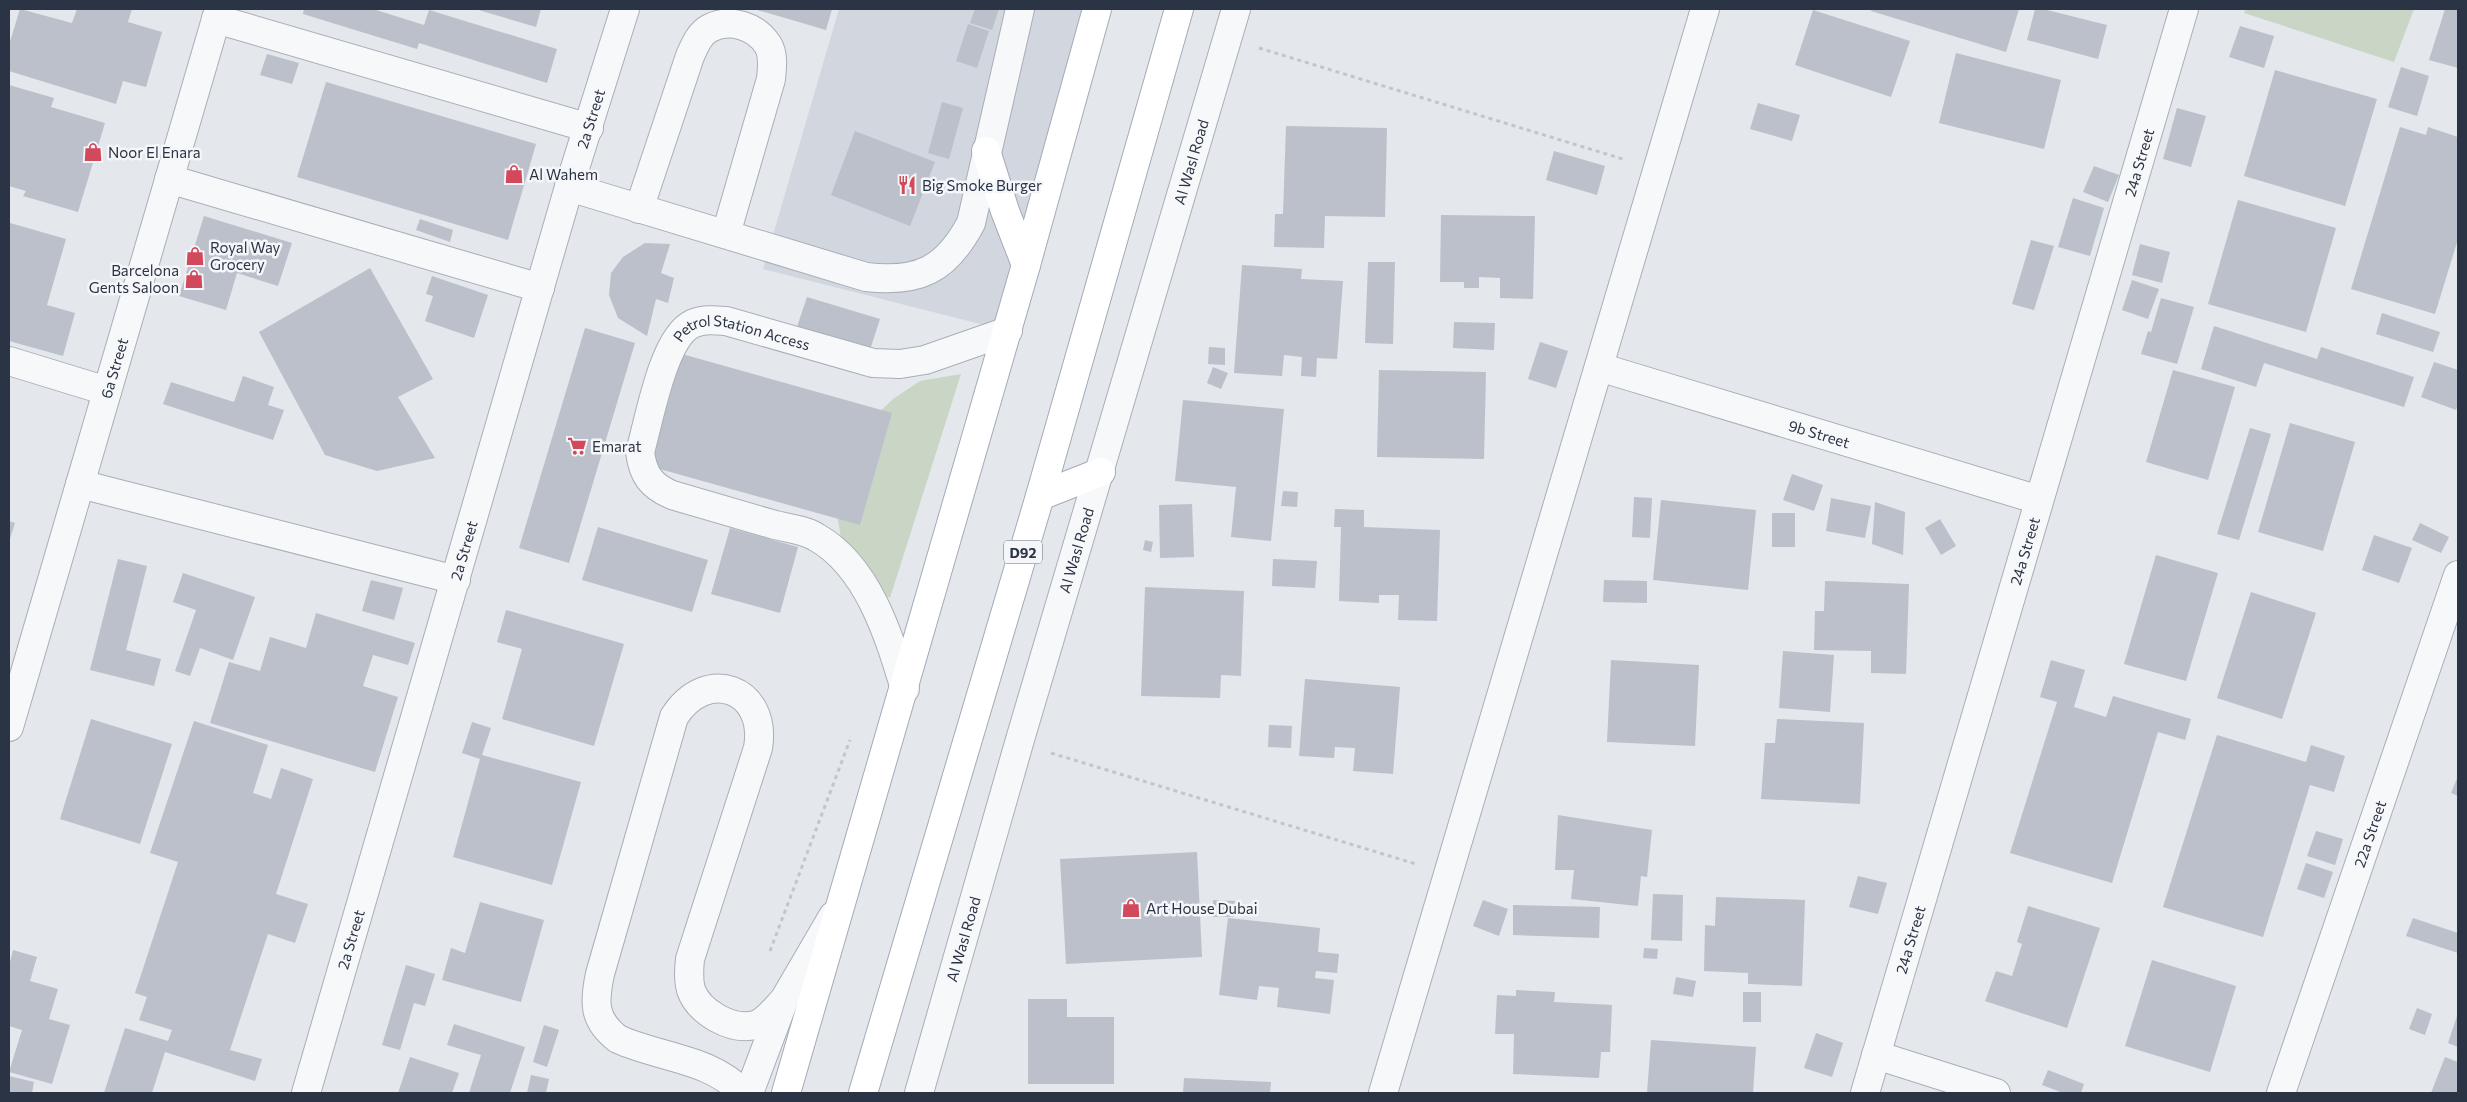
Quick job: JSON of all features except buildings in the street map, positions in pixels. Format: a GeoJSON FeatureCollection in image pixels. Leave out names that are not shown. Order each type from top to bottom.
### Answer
{"type":"FeatureCollection","features":[{"type":"Feature","properties":{"kind":"main road"},"geometry":{"type":"LineString","coordinates":[[786,1093],[1008,331],[1097,9]]}},
{"type":"Feature","properties":{"kind":"main road","name":"D92"},"geometry":{"type":"LineString","coordinates":[[863,1093],[1040,496],[1179,9]]}},
{"type":"Feature","properties":{"kind":"main road"},"geometry":{"type":"LineString","coordinates":[[986,150],[1026,265]]}},
{"type":"Feature","properties":{"kind":"main road"},"geometry":{"type":"LineString","coordinates":[[1040,496],[1101,472]]}},
{"type":"Feature","properties":{"kind":"street","name":"2a Street"},"geometry":{"type":"LineString","coordinates":[[306,1093],[569,187],[625,9]]}},
{"type":"Feature","properties":{"kind":"street"},"geometry":{"type":"LineString","coordinates":[[569,187],[866,277],[891,280],[917,275],[940,264],[959,246],[971,223],[986,150],[1020,9]]}},
{"type":"Feature","properties":{"kind":"street","name":"Al Wasl Road"},"geometry":{"type":"LineString","coordinates":[[919,1093],[1019,743],[1101,472],[1236,9]]}},
{"type":"Feature","properties":{"kind":"street"},"geometry":{"type":"LineString","coordinates":[[1383,1093],[1450,874],[1705,9]]}},
{"type":"Feature","properties":{"kind":"street","name":"24a Street"},"geometry":{"type":"LineString","coordinates":[[1865,1093],[2184,9]]}},
{"type":"Feature","properties":{"kind":"street"},"geometry":{"type":"LineString","coordinates":[[217,14],[589,128]]}},
{"type":"Feature","properties":{"kind":"street","name":"6a Street"},"geometry":{"type":"LineString","coordinates":[[9,727],[217,14]]}},
{"type":"Feature","properties":{"kind":"street"},"geometry":{"type":"LineString","coordinates":[[639,208],[697,40],[709,29],[726,24],[742,25],[757,33],[768,46],[772,62],[771,79],[726,234]]}},
{"type":"Feature","properties":{"kind":"street"},"geometry":{"type":"LineString","coordinates":[[169,179],[540,288]]}},
{"type":"Feature","properties":{"kind":"street","name":"Petrol Station Access"},"geometry":{"type":"LineString","coordinates":[[905,688],[889,637],[876,607],[860,580],[839,556],[815,536],[672,495],[659,490],[648,479],[642,466],[640,452],[668,352],[677,336],[691,325],[709,320],[726,321],[873,363],[900,364],[925,360],[1008,331]]}},
{"type":"Feature","properties":{"kind":"street"},"geometry":{"type":"LineString","coordinates":[[9,361],[107,391]]}},
{"type":"Feature","properties":{"kind":"street","name":"9b Street"},"geometry":{"type":"LineString","coordinates":[[1599,367],[2039,500]]}},
{"type":"Feature","properties":{"kind":"street"},"geometry":{"type":"LineString","coordinates":[[80,484],[456,580]]}},
{"type":"Feature","properties":{"kind":"street","name":"22a Street"},"geometry":{"type":"LineString","coordinates":[[2281,1093],[2458,575]]}},
{"type":"Feature","properties":{"kind":"street"},"geometry":{"type":"LineString","coordinates":[[743,1093],[733,1083],[718,1073],[698,1064],[618,1039],[608,1032],[600,1021],[595,1002],[600,974],[674,717],[684,702],[698,692],[715,688],[732,691],[747,700],[757,714],[760,731],[758,748],[690,959],[688,976],[692,992],[707,1010],[720,1020],[732,1024],[754,1025],[763,1021],[784,1000]]}},
{"type":"Feature","properties":{"kind":"street"},"geometry":{"type":"LineString","coordinates":[[749,1093],[784,1000],[841,901]]}},
{"type":"Feature","properties":{"kind":"street"},"geometry":{"type":"LineString","coordinates":[[1876,1055],[1996,1093]]}},
{"type":"Feature","properties":{"kind":"path"},"geometry":{"type":"LineString","coordinates":[[1227,38],[1657,169]]}},
{"type":"Feature","properties":{"kind":"path"},"geometry":{"type":"LineString","coordinates":[[1019,743],[1450,874]]}},
{"type":"Feature","properties":{"kind":"shaded area"},"geometry":{"type":"Polygon","coordinates":[[[839,9],[1103,9],[1008,331],[763,269],[839,9]]]}},
{"type":"Feature","properties":{"kind":"green space"},"geometry":{"type":"Polygon","coordinates":[[[2246,9],[2414,9],[2394,62],[2244,13],[2246,9]]]}},
{"type":"Feature","properties":{"kind":"green space"},"geometry":{"type":"Polygon","coordinates":[[[961,374],[890,598],[867,585],[844,555],[837,515],[860,431],[893,399],[920,381],[961,374]]]}},
{"type":"Feature","properties":{"kind":"place","name":"Noor El Enara"},"geometry":{"type":"Point","coordinates":[93,152]}},
{"type":"Feature","properties":{"kind":"place","name":"Al Wahem"},"geometry":{"type":"Point","coordinates":[514,174]}},
{"type":"Feature","properties":{"kind":"place","name":"Big Smoke Burger"},"geometry":{"type":"Point","coordinates":[907,185]}},
{"type":"Feature","properties":{"kind":"place","name":"Royal Way Grocery"},"geometry":{"type":"Point","coordinates":[195,256]}},
{"type":"Feature","properties":{"kind":"place","name":"Barcelona Gents Saloon"},"geometry":{"type":"Point","coordinates":[194,279]}},
{"type":"Feature","properties":{"kind":"place","name":"Emarat"},"geometry":{"type":"Point","coordinates":[577,446]}},
{"type":"Feature","properties":{"kind":"place","name":"Art House Dubai"},"geometry":{"type":"Point","coordinates":[1131,908]}}]}
